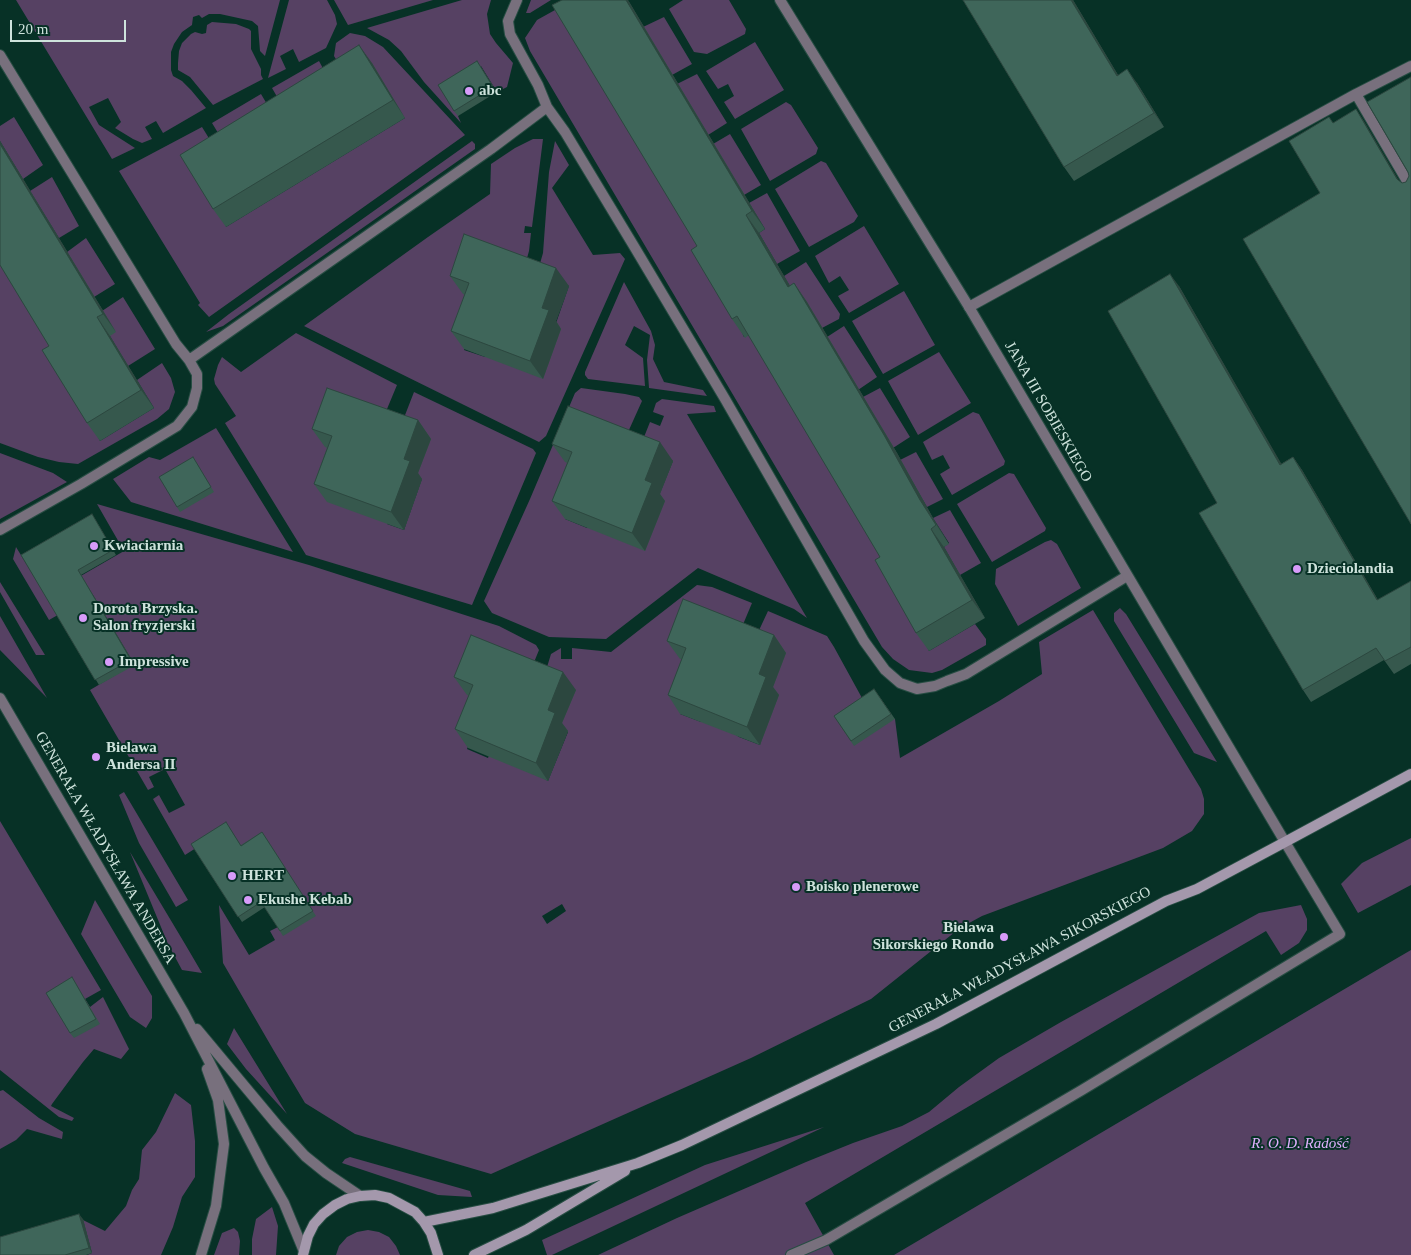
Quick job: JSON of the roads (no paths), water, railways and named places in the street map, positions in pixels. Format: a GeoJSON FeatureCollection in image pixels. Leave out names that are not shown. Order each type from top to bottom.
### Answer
{"type":"FeatureCollection","features":[{"type":"Feature","properties":{"kind":"main road","name":"GENERAŁA WŁADYSŁAWA SIKORSKIEGO"},"geometry":{"type":"LineString","coordinates":[[424,1222],[493,1208],[638,1163],[682,1145],[936,1024],[1166,901],[1196,888],[1285,842],[1411,774]]}},
{"type":"Feature","properties":{"kind":"main road","name":"GENERAŁA WŁADYSŁAWA SIKORSKIEGO"},"geometry":{"type":"LineString","coordinates":[[474,1255],[526,1230],[638,1163]]}},
{"type":"Feature","properties":{"kind":"main road"},"geometry":{"type":"LineString","coordinates":[[303,1252],[314,1224],[334,1205],[360,1196],[375,1196],[389,1198],[415,1212],[432,1234],[438,1255]]}},
{"type":"Feature","properties":{"kind":"street"},"geometry":{"type":"LineString","coordinates":[[517,0],[508,21],[510,34],[538,85],[547,106],[565,132],[646,265],[864,641],[885,670],[900,682],[917,689],[935,686],[966,674],[1127,576]]}},
{"type":"Feature","properties":{"kind":"street","name":"JANA III SOBIESKIEGO"},"geometry":{"type":"LineString","coordinates":[[780,0],[969,307],[1340,934],[1082,1090],[835,1235],[791,1255]]}},
{"type":"Feature","properties":{"kind":"street"},"geometry":{"type":"LineString","coordinates":[[0,55],[176,344],[197,374],[197,388],[192,407],[177,426],[0,530]]}},
{"type":"Feature","properties":{"kind":"street"},"geometry":{"type":"LineString","coordinates":[[969,307],[1356,94],[1411,66]]}},
{"type":"Feature","properties":{"kind":"street"},"geometry":{"type":"LineString","coordinates":[[1356,94],[1411,188]]}},
{"type":"Feature","properties":{"kind":"street"},"geometry":{"type":"LineString","coordinates":[[189,360],[491,149],[547,106]]}},
{"type":"Feature","properties":{"kind":"street","name":"GENERAŁA WŁADYSŁAWA ANDERSA"},"geometry":{"type":"LineString","coordinates":[[0,698],[184,1013],[284,1203],[303,1252]]}},
{"type":"Feature","properties":{"kind":"street","name":"GENERAŁA WŁADYSŁAWA ANDERSA"},"geometry":{"type":"LineString","coordinates":[[184,1013],[305,1156],[360,1196]]}},
{"type":"Feature","properties":{"kind":"street","name":"GENERAŁA WŁADYSŁAWA ANDERSA"},"geometry":{"type":"LineString","coordinates":[[184,1013],[218,1100],[224,1144],[216,1206],[201,1255]]}},
{"type":"Feature","properties":{"kind":"place","name":"abc"},"geometry":{"type":"Point","coordinates":[469,91]}},
{"type":"Feature","properties":{"kind":"place","name":"Kwiaciarnia"},"geometry":{"type":"Point","coordinates":[94,546]}},
{"type":"Feature","properties":{"kind":"place","name":"Dzieciolandia"},"geometry":{"type":"Point","coordinates":[1297,569]}},
{"type":"Feature","properties":{"kind":"place","name":"Dorota Brzyska. Salon fryzjerski"},"geometry":{"type":"Point","coordinates":[83,618]}},
{"type":"Feature","properties":{"kind":"place","name":"Impressive"},"geometry":{"type":"Point","coordinates":[109,662]}},
{"type":"Feature","properties":{"kind":"place","name":"Bielawa Andersa II"},"geometry":{"type":"Point","coordinates":[96,757]}},
{"type":"Feature","properties":{"kind":"place","name":"HERT"},"geometry":{"type":"Point","coordinates":[232,876]}},
{"type":"Feature","properties":{"kind":"place","name":"Boisko plenerowe"},"geometry":{"type":"Point","coordinates":[796,887]}},
{"type":"Feature","properties":{"kind":"place","name":"Ekushe Kebab"},"geometry":{"type":"Point","coordinates":[248,900]}},
{"type":"Feature","properties":{"kind":"place","name":"Bielawa Sikorskiego Rondo"},"geometry":{"type":"Point","coordinates":[1004,937]}},
{"type":"Feature","properties":{"kind":"park label","name":"R. O. D. Radość"},"geometry":{"type":"Point","coordinates":[1300,1144]}}]}
